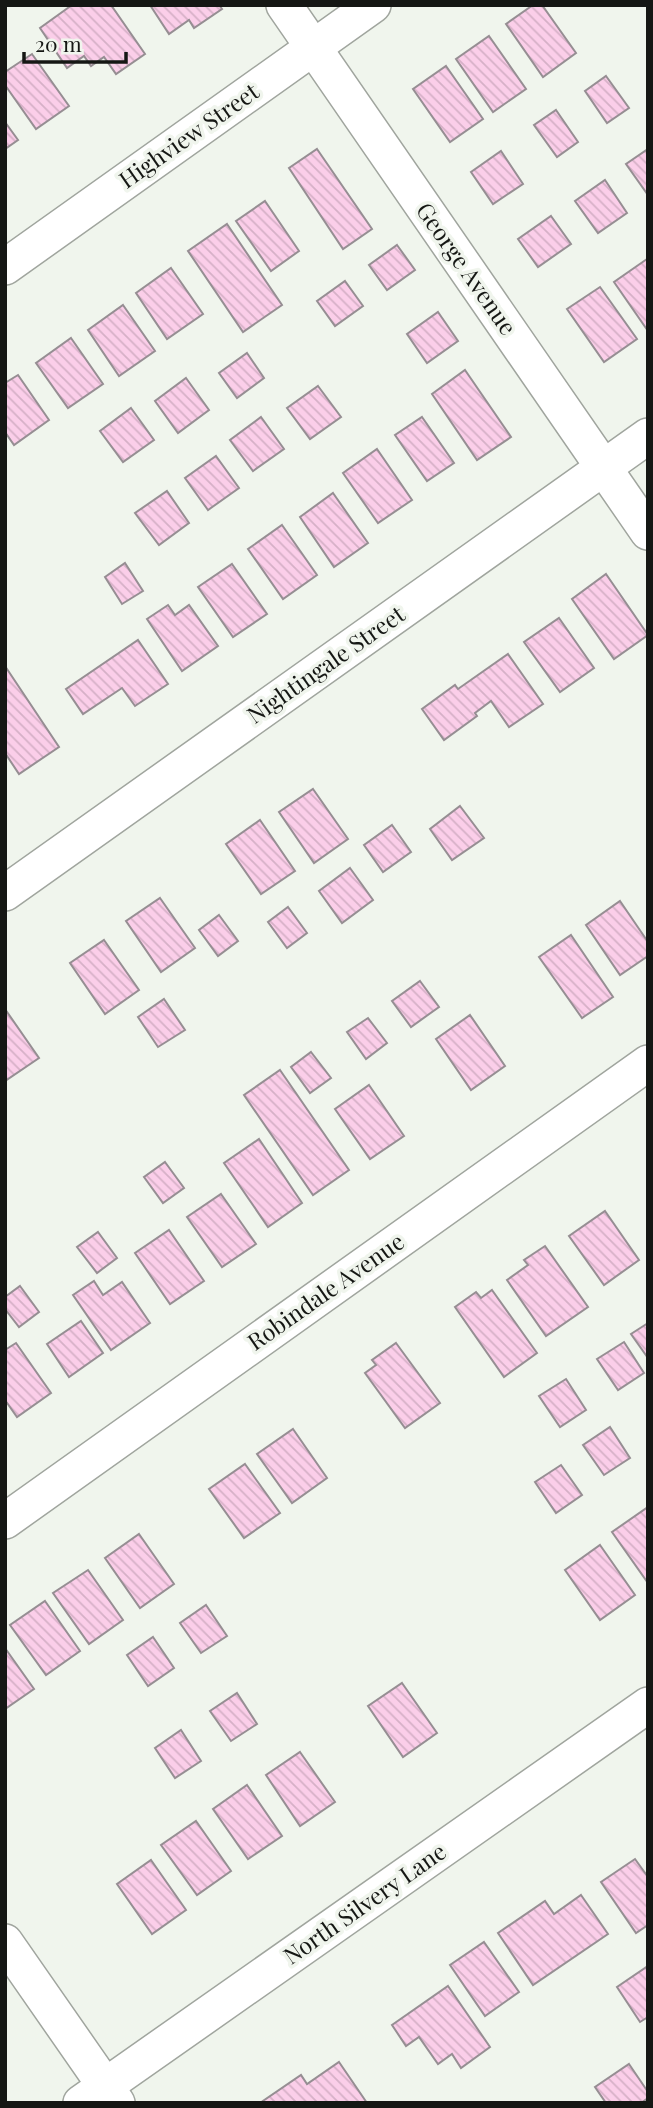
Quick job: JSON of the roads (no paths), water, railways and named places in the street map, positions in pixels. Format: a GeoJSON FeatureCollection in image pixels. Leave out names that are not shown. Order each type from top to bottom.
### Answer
{"type":"FeatureCollection","features":[{"type":"Feature","properties":{"kind":"street","name":"George Avenue"},"geometry":{"type":"LineString","coordinates":[[284,5],[648,532]]}},
{"type":"Feature","properties":{"kind":"street","name":"Highview Street"},"geometry":{"type":"LineString","coordinates":[[5,267],[373,5]]}},
{"type":"Feature","properties":{"kind":"street","name":"Nightingale Street"},"geometry":{"type":"LineString","coordinates":[[5,893],[648,436]]}},
{"type":"Feature","properties":{"kind":"street","name":"Robindale Avenue"},"geometry":{"type":"LineString","coordinates":[[5,1521],[648,1063]]}},
{"type":"Feature","properties":{"kind":"street","name":"North Silvery Lane"},"geometry":{"type":"LineString","coordinates":[[101,2097],[648,1705]]}},
{"type":"Feature","properties":{"kind":"street"},"geometry":{"type":"LineString","coordinates":[[5,1942],[101,2097]]}}]}
